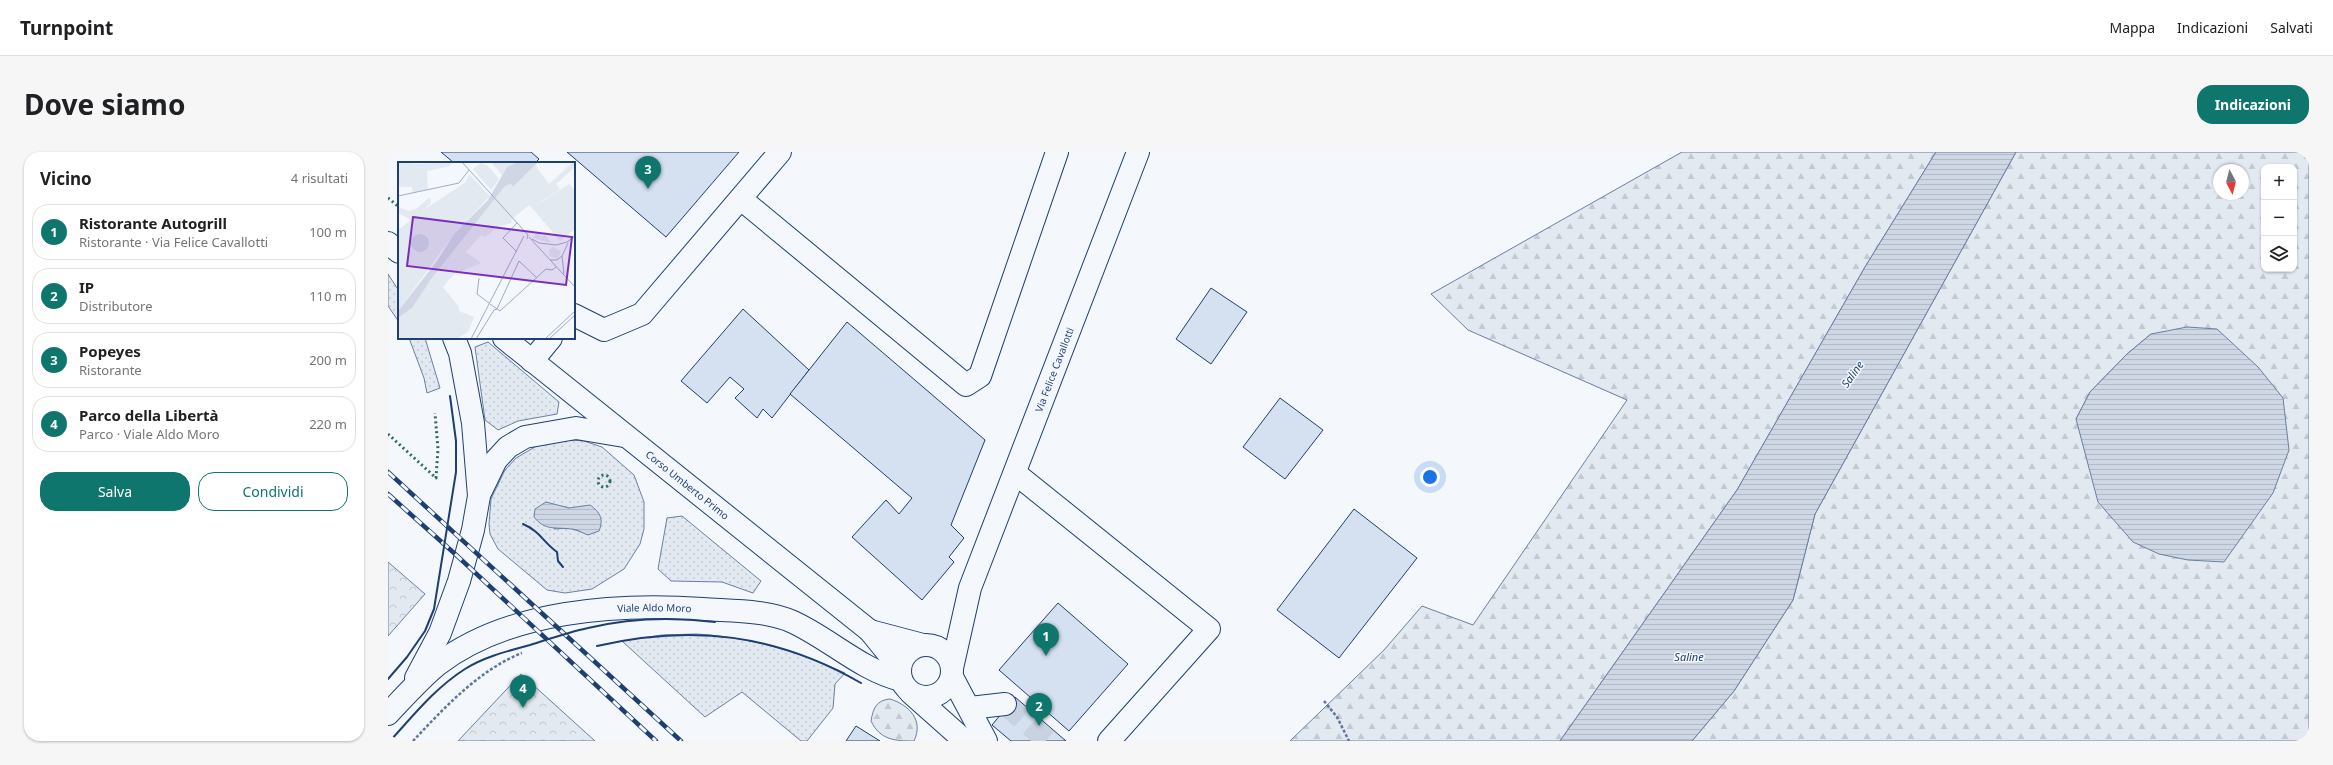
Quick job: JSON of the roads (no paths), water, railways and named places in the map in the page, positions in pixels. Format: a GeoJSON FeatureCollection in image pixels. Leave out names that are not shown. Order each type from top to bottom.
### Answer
{"type":"FeatureCollection","features":[{"type":"Feature","properties":{"kind":"main road"},"geometry":{"type":"LineString","coordinates":[[575,316],[604,330],[642,314],[780,152]]}},
{"type":"Feature","properties":{"kind":"main road"},"geometry":{"type":"LineString","coordinates":[[741,198],[966,385],[980,376],[1057,152]]}},
{"type":"Feature","properties":{"kind":"main road","name":"Via Felice Cavallotti"},"geometry":{"type":"LineString","coordinates":[[926,645],[941,635],[951,622],[970,588],[1138,152]]}},
{"type":"Feature","properties":{"kind":"main road","name":"Viale Aldo Moro"},"geometry":{"type":"LineString","coordinates":[[411,688],[440,632],[459,581],[473,530],[479,496],[473,423],[460,353],[454,339]]}},
{"type":"Feature","properties":{"kind":"main road","name":"Corso Umberto Primo"},"geometry":{"type":"LineString","coordinates":[[505,339],[624,436],[870,632],[904,680],[965,741]]}},
{"type":"Feature","properties":{"kind":"main road"},"geometry":{"type":"LineString","coordinates":[[532,361],[550,339]]}},
{"type":"Feature","properties":{"kind":"main road","name":"Viale Aldo Moro"},"geometry":{"type":"LineString","coordinates":[[479,496],[496,460],[508,447],[525,437],[576,428],[624,436]]}},
{"type":"Feature","properties":{"kind":"main road"},"geometry":{"type":"LineString","coordinates":[[1015,473],[1209,629],[1109,741]]}},
{"type":"Feature","properties":{"kind":"main road","name":"Via Felice Cavallotti"},"geometry":{"type":"LineString","coordinates":[[952,672],[970,588]]}},
{"type":"Feature","properties":{"kind":"main road","name":"Viale Aldo Moro"},"geometry":{"type":"LineString","coordinates":[[388,714],[411,688],[438,665],[460,650],[509,628],[579,612],[616,607],[664,606],[769,615],[792,622],[873,670],[904,680]]}},
{"type":"Feature","properties":{"kind":"main road","name":"Corso Umberto Primo"},"geometry":{"type":"LineString","coordinates":[[870,632],[926,645]]}},
{"type":"Feature","properties":{"kind":"main road"},"geometry":{"type":"LineString","coordinates":[[952,672],[943,691],[935,696],[927,698],[904,680],[907,652],[926,645],[945,653],[952,672],[986,741]]}},
{"type":"Feature","properties":{"kind":"main road"},"geometry":{"type":"LineString","coordinates":[[970,708],[1004,704]]}},
{"type":"Feature","properties":{"kind":"water","name":"Saline"},"geometry":{"type":"Polygon","coordinates":[[[1936,152],[2016,152],[1815,514],[1793,600],[1734,691],[1692,741],[1560,741],[1737,490],[1865,267],[1936,152]]]}},
{"type":"Feature","properties":{"kind":"water"},"geometry":{"type":"Polygon","coordinates":[[[2187,327],[2217,329],[2258,367],[2283,398],[2289,450],[2273,493],[2224,562],[2188,560],[2159,554],[2133,542],[2098,502],[2076,419],[2090,392],[2127,354],[2151,334],[2187,327]]]}},
{"type":"Feature","properties":{"kind":"water"},"geometry":{"type":"Polygon","coordinates":[[[546,502],[569,508],[590,505],[599,513],[601,523],[599,531],[588,535],[575,530],[551,528],[542,524],[534,517],[535,509],[546,502]]]}},
{"type":"Feature","properties":{"kind":"tunnel"},"geometry":{"type":"LineString","coordinates":[[1005,704],[1048,741]]}},
{"type":"Feature","properties":{"kind":"railway"},"geometry":{"type":"LineString","coordinates":[[388,472],[681,741]]}},
{"type":"Feature","properties":{"kind":"railway"},"geometry":{"type":"LineString","coordinates":[[388,494],[454,553],[656,741]]}},
{"type":"Feature","properties":{"kind":"place","name":"Popeyes"},"geometry":{"type":"Point","coordinates":[648,189]}},
{"type":"Feature","properties":{"kind":"place","name":"Ristorante Autogrill"},"geometry":{"type":"Point","coordinates":[1046,656]}},
{"type":"Feature","properties":{"kind":"place","name":"Parco della Libertà"},"geometry":{"type":"Point","coordinates":[523,708]}},
{"type":"Feature","properties":{"kind":"place","name":"IP"},"geometry":{"type":"Point","coordinates":[1039,726]}}]}
